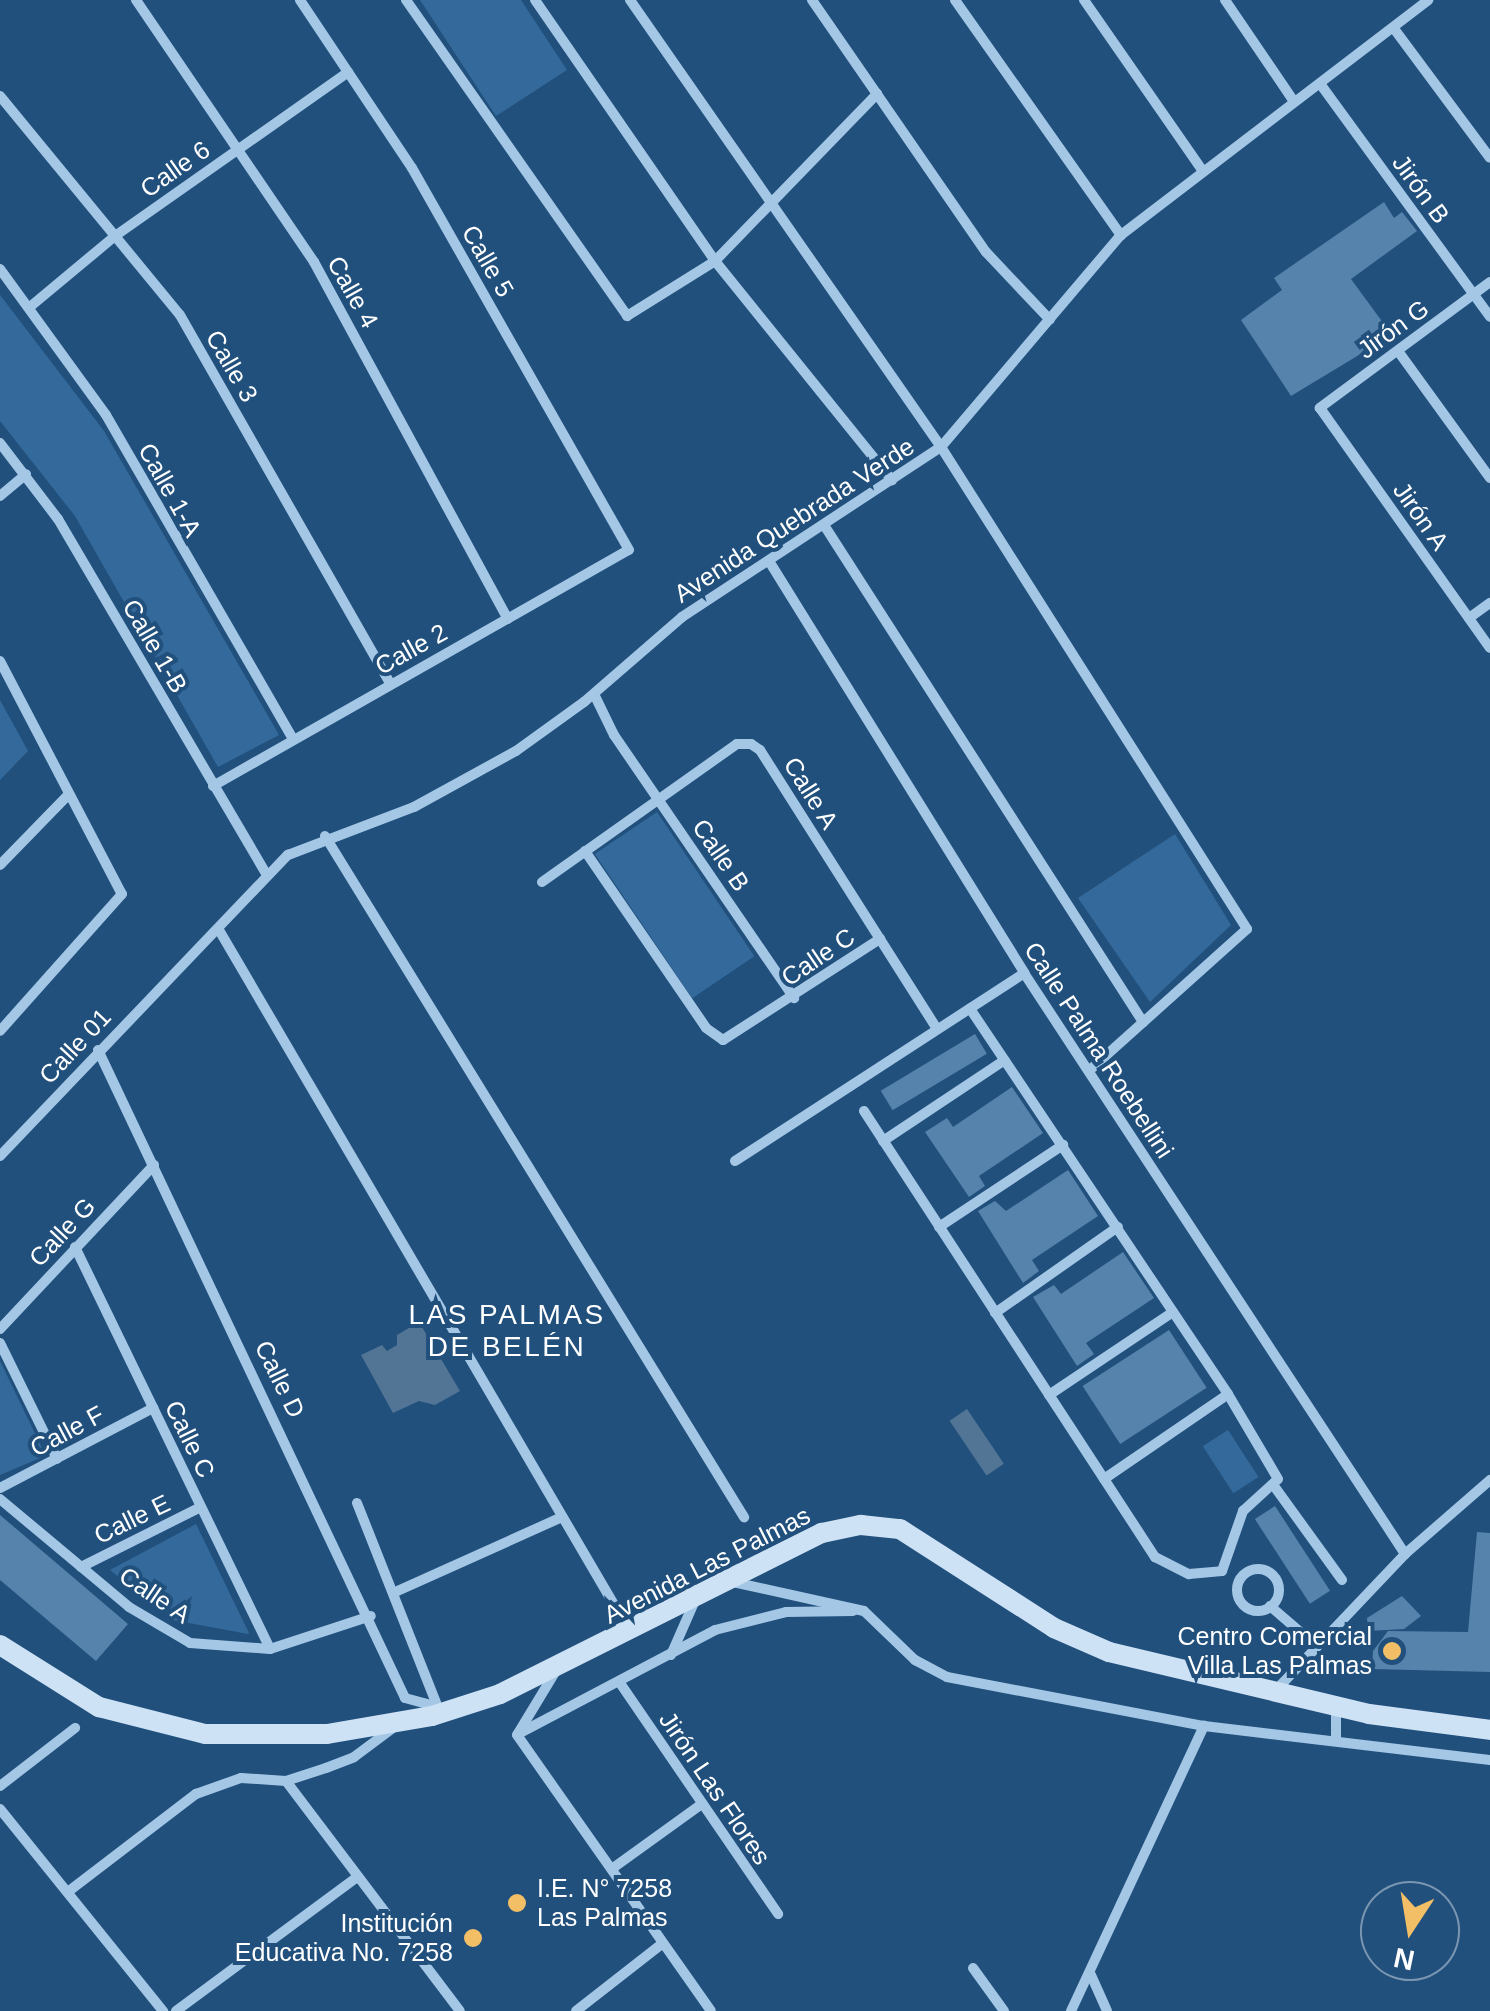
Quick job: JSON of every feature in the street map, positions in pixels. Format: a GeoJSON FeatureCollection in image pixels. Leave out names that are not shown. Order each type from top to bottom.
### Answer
{"type":"FeatureCollection","features":[{"type":"Feature","properties":{"kind":"main road","name":"Avenida Las Palmas"},"geometry":{"type":"LineString","coordinates":[[0,1645],[98,1707],[204,1734],[327,1734],[402,1722],[557,1669],[822,1532],[862,1525],[900,1529],[1054,1628],[1096,1646],[1336,1706],[1490,1730]]}},
{"type":"Feature","properties":{"kind":"street","name":"Calle 4"},"geometry":{"type":"LineString","coordinates":[[136,0],[314,262],[508,620]]}},
{"type":"Feature","properties":{"kind":"street","name":"Calle 5"},"geometry":{"type":"LineString","coordinates":[[300,0],[412,168],[629,550]]}},
{"type":"Feature","properties":{"kind":"street"},"geometry":{"type":"LineString","coordinates":[[406,0],[617,310],[638,312],[715,261],[770,209],[877,94]]}},
{"type":"Feature","properties":{"kind":"street"},"geometry":{"type":"LineString","coordinates":[[536,0],[715,261],[892,480]]}},
{"type":"Feature","properties":{"kind":"street"},"geometry":{"type":"LineString","coordinates":[[630,0],[770,209],[941,446],[1247,929],[1089,1072]]}},
{"type":"Feature","properties":{"kind":"street"},"geometry":{"type":"LineString","coordinates":[[812,0],[986,252],[1050,320]]}},
{"type":"Feature","properties":{"kind":"street"},"geometry":{"type":"LineString","coordinates":[[955,0],[1121,235]]}},
{"type":"Feature","properties":{"kind":"street"},"geometry":{"type":"LineString","coordinates":[[1084,0],[1203,170]]}},
{"type":"Feature","properties":{"kind":"street"},"geometry":{"type":"LineString","coordinates":[[1224,0],[1292,100]]}},
{"type":"Feature","properties":{"kind":"street","name":"Avenida Quebrada Verde"},"geometry":{"type":"LineString","coordinates":[[138,1009],[220,930],[266,874],[324,836],[414,807],[475,776],[584,702],[682,617],[941,446],[1121,235],[1292,100],[1395,30],[1428,0]]}},
{"type":"Feature","properties":{"kind":"street"},"geometry":{"type":"LineString","coordinates":[[1395,30],[1490,158]]}},
{"type":"Feature","properties":{"kind":"street","name":"Calle 6"},"geometry":{"type":"LineString","coordinates":[[30,306],[115,236],[348,72]]}},
{"type":"Feature","properties":{"kind":"street","name":"Jirón B"},"geometry":{"type":"LineString","coordinates":[[1320,84],[1490,317]]}},
{"type":"Feature","properties":{"kind":"street","name":"Calle 3"},"geometry":{"type":"LineString","coordinates":[[0,96],[180,315],[390,683]]}},
{"type":"Feature","properties":{"kind":"street","name":"Calle 1-A"},"geometry":{"type":"LineString","coordinates":[[0,269],[106,415],[292,739]]}},
{"type":"Feature","properties":{"kind":"street","name":"Jirón G"},"geometry":{"type":"LineString","coordinates":[[1320,408],[1490,282]]}},
{"type":"Feature","properties":{"kind":"street"},"geometry":{"type":"LineString","coordinates":[[1398,351],[1490,478]]}},
{"type":"Feature","properties":{"kind":"street","name":"Jirón A"},"geometry":{"type":"LineString","coordinates":[[1320,408],[1490,648]]}},
{"type":"Feature","properties":{"kind":"street","name":"Calle 1-B"},"geometry":{"type":"LineString","coordinates":[[0,443],[26,474],[266,874]]}},
{"type":"Feature","properties":{"kind":"street"},"geometry":{"type":"LineString","coordinates":[[0,496],[26,474]]}},
{"type":"Feature","properties":{"kind":"street"},"geometry":{"type":"LineString","coordinates":[[824,525],[1143,1022]]}},
{"type":"Feature","properties":{"kind":"street","name":"Calle 2"},"geometry":{"type":"LineString","coordinates":[[213,786],[629,550]]}},
{"type":"Feature","properties":{"kind":"street","name":"Calle Palma Roebellini"},"geometry":{"type":"LineString","coordinates":[[769,561],[1024,973],[1405,1554]]}},
{"type":"Feature","properties":{"kind":"street"},"geometry":{"type":"LineString","coordinates":[[1469,618],[1490,603]]}},
{"type":"Feature","properties":{"kind":"street"},"geometry":{"type":"LineString","coordinates":[[0,662],[122,894],[0,1031]]}},
{"type":"Feature","properties":{"kind":"street","name":"Calle B"},"geometry":{"type":"LineString","coordinates":[[594,694],[614,735],[794,998]]}},
{"type":"Feature","properties":{"kind":"street","name":"Calle B"},"geometry":{"type":"LineString","coordinates":[[584,702],[614,735]]}},
{"type":"Feature","properties":{"kind":"street","name":"Calle A"},"geometry":{"type":"LineString","coordinates":[[542,882],[737,744],[756,746],[937,1029]]}},
{"type":"Feature","properties":{"kind":"street"},"geometry":{"type":"LineString","coordinates":[[0,865],[68,795]]}},
{"type":"Feature","properties":{"kind":"street"},"geometry":{"type":"LineString","coordinates":[[324,836],[744,1517]]}},
{"type":"Feature","properties":{"kind":"street","name":"Calle C"},"geometry":{"type":"LineString","coordinates":[[586,851],[716,1038],[738,1036],[880,939]]}},
{"type":"Feature","properties":{"kind":"street"},"geometry":{"type":"LineString","coordinates":[[220,930],[613,1603]]}},
{"type":"Feature","properties":{"kind":"street"},"geometry":{"type":"LineString","coordinates":[[735,1161],[1024,973]]}},
{"type":"Feature","properties":{"kind":"street"},"geometry":{"type":"LineString","coordinates":[[970,1008],[1228,1394],[1278,1479],[1243,1511],[1225,1566]]}},
{"type":"Feature","properties":{"kind":"street","name":"Calle 01"},"geometry":{"type":"LineString","coordinates":[[0,1156],[138,1009]]}},
{"type":"Feature","properties":{"kind":"street","name":"Calle D"},"geometry":{"type":"LineString","coordinates":[[98,1050],[371,1616],[405,1698],[439,1710]]}},
{"type":"Feature","properties":{"kind":"street"},"geometry":{"type":"LineString","coordinates":[[883,1141],[1005,1060]]}},
{"type":"Feature","properties":{"kind":"street"},"geometry":{"type":"LineString","coordinates":[[864,1112],[1155,1557],[1188,1574],[1225,1566]]}},
{"type":"Feature","properties":{"kind":"street"},"geometry":{"type":"LineString","coordinates":[[939,1227],[1062,1145]]}},
{"type":"Feature","properties":{"kind":"street","name":"Calle G"},"geometry":{"type":"LineString","coordinates":[[0,1329],[154,1164]]}},
{"type":"Feature","properties":{"kind":"street"},"geometry":{"type":"LineString","coordinates":[[995,1313],[1118,1227]]}},
{"type":"Feature","properties":{"kind":"street","name":"Calle C"},"geometry":{"type":"LineString","coordinates":[[75,1247],[270,1650]]}},
{"type":"Feature","properties":{"kind":"street"},"geometry":{"type":"LineString","coordinates":[[1049,1396],[1173,1312]]}},
{"type":"Feature","properties":{"kind":"street"},"geometry":{"type":"LineString","coordinates":[[0,1344],[57,1458]]}},
{"type":"Feature","properties":{"kind":"street"},"geometry":{"type":"LineString","coordinates":[[1104,1479],[1228,1394]]}},
{"type":"Feature","properties":{"kind":"street","name":"Calle F"},"geometry":{"type":"LineString","coordinates":[[0,1488],[153,1408]]}},
{"type":"Feature","properties":{"kind":"street"},"geometry":{"type":"LineString","coordinates":[[1277,1689],[1314,1644],[1405,1554],[1490,1480]]}},
{"type":"Feature","properties":{"kind":"street"},"geometry":{"type":"LineString","coordinates":[[1274,1486],[1342,1580]]}},
{"type":"Feature","properties":{"kind":"street","name":"Calle A"},"geometry":{"type":"LineString","coordinates":[[0,1498],[166,1633],[217,1650],[270,1650],[371,1616]]}},
{"type":"Feature","properties":{"kind":"street"},"geometry":{"type":"LineString","coordinates":[[357,1503],[439,1710]]}},
{"type":"Feature","properties":{"kind":"street","name":"Calle E"},"geometry":{"type":"LineString","coordinates":[[81,1567],[201,1508]]}},
{"type":"Feature","properties":{"kind":"street"},"geometry":{"type":"LineString","coordinates":[[393,1594],[562,1517]]}},
{"type":"Feature","properties":{"kind":"street"},"geometry":{"type":"LineString","coordinates":[[1225,1566],[1241,1579],[1246,1606],[1270,1606],[1314,1644]]}},
{"type":"Feature","properties":{"kind":"street"},"geometry":{"type":"LineString","coordinates":[[1241,1579],[1261,1569],[1276,1579],[1278,1596],[1270,1606]]}},
{"type":"Feature","properties":{"kind":"street"},"geometry":{"type":"LineString","coordinates":[[728,1582],[796,1591],[864,1610],[935,1673],[1204,1726],[1490,1760]]}},
{"type":"Feature","properties":{"kind":"street"},"geometry":{"type":"LineString","coordinates":[[671,1656],[696,1598]]}},
{"type":"Feature","properties":{"kind":"street"},"geometry":{"type":"LineString","coordinates":[[518,1734],[714,1630],[786,1612],[864,1610]]}},
{"type":"Feature","properties":{"kind":"street"},"geometry":{"type":"LineString","coordinates":[[518,1734],[557,1669]]}},
{"type":"Feature","properties":{"kind":"street","name":"Jirón Las Flores"},"geometry":{"type":"LineString","coordinates":[[620,1683],[699,1806],[778,1914]]}},
{"type":"Feature","properties":{"kind":"street"},"geometry":{"type":"LineString","coordinates":[[1336,1706],[1336,1740]]}},
{"type":"Feature","properties":{"kind":"street"},"geometry":{"type":"LineString","coordinates":[[68,1891],[196,1794],[241,1778],[286,1780],[354,1758],[402,1722]]}},
{"type":"Feature","properties":{"kind":"street"},"geometry":{"type":"LineString","coordinates":[[1071,2011],[1204,1726]]}},
{"type":"Feature","properties":{"kind":"street"},"geometry":{"type":"LineString","coordinates":[[0,1786],[75,1728]]}},
{"type":"Feature","properties":{"kind":"street"},"geometry":{"type":"LineString","coordinates":[[518,1734],[710,2011]]}},
{"type":"Feature","properties":{"kind":"street"},"geometry":{"type":"LineString","coordinates":[[286,1780],[460,2011]]}},
{"type":"Feature","properties":{"kind":"street"},"geometry":{"type":"LineString","coordinates":[[613,1868],[699,1806]]}},
{"type":"Feature","properties":{"kind":"street"},"geometry":{"type":"LineString","coordinates":[[0,1809],[163,2011]]}},
{"type":"Feature","properties":{"kind":"street"},"geometry":{"type":"LineString","coordinates":[[176,2011],[357,1876]]}},
{"type":"Feature","properties":{"kind":"street"},"geometry":{"type":"LineString","coordinates":[[576,2011],[662,1943]]}},
{"type":"Feature","properties":{"kind":"street"},"geometry":{"type":"LineString","coordinates":[[973,1968],[1004,2011]]}},
{"type":"Feature","properties":{"kind":"street"},"geometry":{"type":"LineString","coordinates":[[1091,1975],[1107,2011]]}},
{"type":"Feature","properties":{"kind":"shaded area"},"geometry":{"type":"Polygon","coordinates":[[[420,0],[521,0],[567,70],[496,116],[420,0]]]}},
{"type":"Feature","properties":{"kind":"shaded area"},"geometry":{"type":"Polygon","coordinates":[[[0,295],[104,431],[279,735],[218,767],[75,516],[0,421],[0,295]]]}},
{"type":"Feature","properties":{"kind":"shaded area"},"geometry":{"type":"Polygon","coordinates":[[[0,700],[28,751],[0,780],[0,700]]]}},
{"type":"Feature","properties":{"kind":"shaded area"},"geometry":{"type":"Polygon","coordinates":[[[657,812],[754,956],[692,998],[595,854],[657,812]]]}},
{"type":"Feature","properties":{"kind":"shaded area"},"geometry":{"type":"Polygon","coordinates":[[[1175,834],[1231,925],[1150,1002],[1078,898],[1175,834]]]}},
{"type":"Feature","properties":{"kind":"shaded area"},"geometry":{"type":"Polygon","coordinates":[[[419,1322],[460,1391],[435,1405],[419,1401],[393,1413],[361,1355],[382,1345],[387,1351],[397,1345],[397,1335],[419,1322]]]}},
{"type":"Feature","properties":{"kind":"shaded area"},"geometry":{"type":"Polygon","coordinates":[[[0,1361],[43,1450],[40,1458],[0,1475],[0,1361]]]}},
{"type":"Feature","properties":{"kind":"shaded area"},"geometry":{"type":"Polygon","coordinates":[[[967,1409],[1004,1464],[986,1475],[950,1421],[967,1409]]]}},
{"type":"Feature","properties":{"kind":"shaded area"},"geometry":{"type":"Polygon","coordinates":[[[1228,1430],[1258,1477],[1233,1493],[1203,1446],[1228,1430]]]}},
{"type":"Feature","properties":{"kind":"shaded area"},"geometry":{"type":"Polygon","coordinates":[[[196,1524],[248,1634],[173,1620],[110,1570],[196,1524]]]}},
{"type":"Feature","properties":{"kind":"building"},"geometry":{"type":"Polygon","coordinates":[[[1384,202],[1394,218],[1402,212],[1417,231],[1351,279],[1392,335],[1291,396],[1241,320],[1282,290],[1274,278],[1384,202]]]}},
{"type":"Feature","properties":{"kind":"building"},"geometry":{"type":"Polygon","coordinates":[[[975,1034],[987,1054],[893,1110],[881,1091],[975,1034]]]}},
{"type":"Feature","properties":{"kind":"building"},"geometry":{"type":"Polygon","coordinates":[[[1012,1087],[1043,1133],[979,1176],[985,1186],[969,1197],[925,1132],[947,1118],[953,1127],[1012,1087]]]}},
{"type":"Feature","properties":{"kind":"building"},"geometry":{"type":"Polygon","coordinates":[[[1068,1170],[1098,1216],[1032,1260],[1039,1271],[1023,1283],[978,1211],[995,1201],[1006,1211],[1068,1170]]]}},
{"type":"Feature","properties":{"kind":"building"},"geometry":{"type":"Polygon","coordinates":[[[1123,1252],[1154,1298],[1086,1343],[1094,1354],[1077,1366],[1033,1297],[1054,1285],[1061,1294],[1123,1252]]]}},
{"type":"Feature","properties":{"kind":"building"},"geometry":{"type":"Polygon","coordinates":[[[1169,1330],[1207,1388],[1120,1444],[1083,1386],[1169,1330]]]}},
{"type":"Feature","properties":{"kind":"building"},"geometry":{"type":"Polygon","coordinates":[[[1275,1506],[1330,1591],[1310,1604],[1255,1519],[1275,1506]]]}},
{"type":"Feature","properties":{"kind":"building"},"geometry":{"type":"Polygon","coordinates":[[[0,1515],[128,1624],[96,1661],[0,1580],[0,1515]]]}},
{"type":"Feature","properties":{"kind":"building"},"geometry":{"type":"Polygon","coordinates":[[[1477,1532],[1490,1533],[1490,1672],[1372,1669],[1373,1651],[1388,1631],[1468,1632],[1477,1532]]]}},
{"type":"Feature","properties":{"kind":"building"},"geometry":{"type":"Polygon","coordinates":[[[1402,1596],[1421,1616],[1404,1629],[1368,1631],[1367,1618],[1402,1596]]]}},
{"type":"Feature","properties":{"kind":"place","name":"Centro Comercial Villa Las Palmas"},"geometry":{"type":"Point","coordinates":[1392,1651]}},
{"type":"Feature","properties":{"kind":"place","name":"I.E. N° 7258 Las Palmas"},"geometry":{"type":"Point","coordinates":[517,1903]}},
{"type":"Feature","properties":{"kind":"place","name":"Institución Educativa No. 7258"},"geometry":{"type":"Point","coordinates":[473,1938]}},
{"type":"Feature","properties":{"kind":"district","name":"LAS PALMAS DE BELÉN"},"geometry":{"type":"Point","coordinates":[507,1331]}}]}
